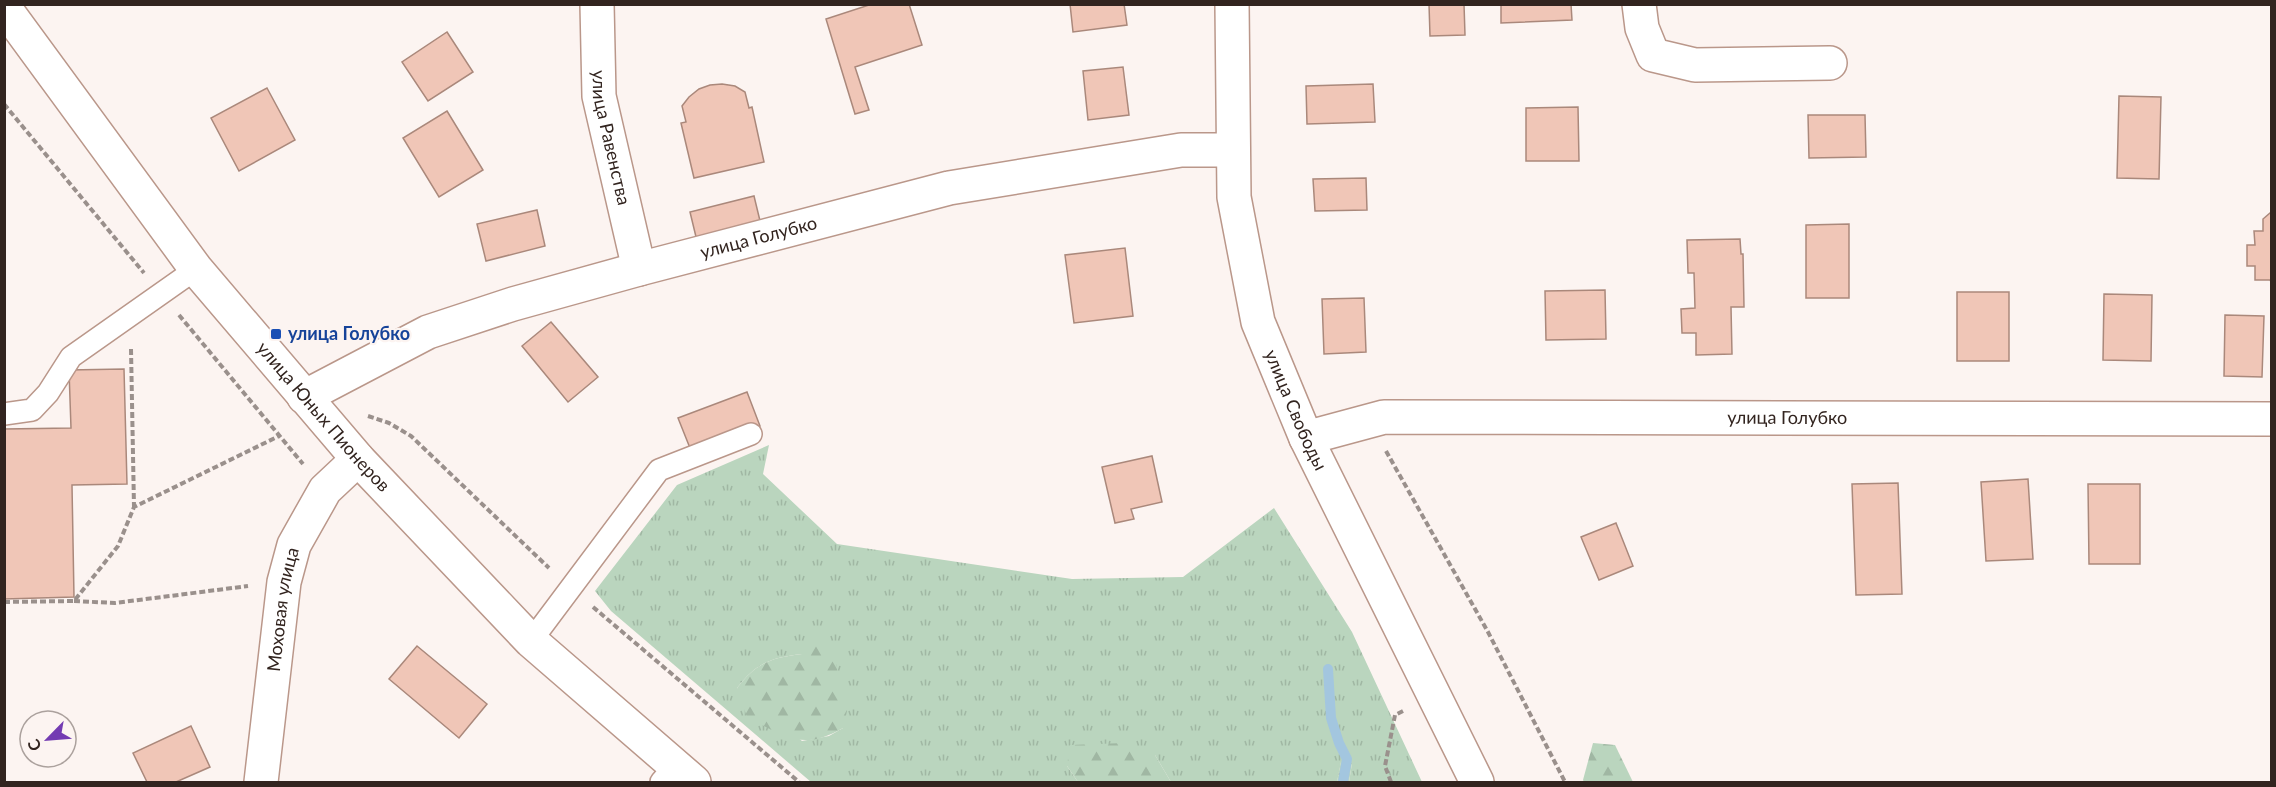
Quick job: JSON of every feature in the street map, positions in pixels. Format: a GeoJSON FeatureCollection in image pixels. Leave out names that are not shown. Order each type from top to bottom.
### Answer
{"type":"FeatureCollection","features":[{"type":"Feature","properties":{"kind":"street","name":"улица Равенства"},"geometry":{"type":"LineString","coordinates":[[597,4],[599,96],[639,269]]}},
{"type":"Feature","properties":{"kind":"street","name":"улица Свободы"},"geometry":{"type":"LineString","coordinates":[[1232,4],[1234,196],[1258,322],[1306,438],[1477,783]]}},
{"type":"Feature","properties":{"kind":"street"},"geometry":{"type":"LineString","coordinates":[[1639,4],[1642,28],[1653,55],[1695,65],[1830,63]]}},
{"type":"Feature","properties":{"kind":"street","name":"улица Юных Пионеров"},"geometry":{"type":"LineString","coordinates":[[4,8],[196,269],[358,459],[531,641],[677,777]]}},
{"type":"Feature","properties":{"kind":"street","name":"улица Голубко"},"geometry":{"type":"LineString","coordinates":[[304,397],[428,332],[513,304],[639,269],[949,188],[1181,150],[1233,150]]}},
{"type":"Feature","properties":{"kind":"street","name":"улица Голубко"},"geometry":{"type":"LineString","coordinates":[[1306,438],[1384,417],[2271,419]]}},
{"type":"Feature","properties":{"kind":"street","name":"Моховая улица"},"geometry":{"type":"LineString","coordinates":[[261,783],[284,582],[294,545],[325,490],[358,459]]}},
{"type":"Feature","properties":{"kind":"lane"},"geometry":{"type":"LineString","coordinates":[[4,414],[32,410],[48,393],[71,357],[196,269]]}},
{"type":"Feature","properties":{"kind":"lane"},"geometry":{"type":"LineString","coordinates":[[531,641],[659,470],[751,434]]}},
{"type":"Feature","properties":{"kind":"path"},"geometry":{"type":"LineString","coordinates":[[74,601],[118,546],[134,507],[131,349],[116,325]]}},
{"type":"Feature","properties":{"kind":"path"},"geometry":{"type":"LineString","coordinates":[[1369,421],[1488,632],[1565,783]]}},
{"type":"Feature","properties":{"kind":"path"},"geometry":{"type":"LineString","coordinates":[[134,507],[279,436]]}},
{"type":"Feature","properties":{"kind":"path"},"geometry":{"type":"LineString","coordinates":[[4,602],[115,603],[284,582]]}},
{"type":"Feature","properties":{"kind":"path"},"geometry":{"type":"LineString","coordinates":[[1391,783],[1385,766],[1395,715],[1434,695]]}},
{"type":"Feature","properties":{"kind":"green space"},"geometry":{"type":"Polygon","coordinates":[[[769,445],[763,474],[837,544],[1072,579],[1183,577],[1274,508],[1352,632],[1422,782],[1349,782],[1352,763],[1341,762],[1337,782],[1171,782],[1155,755],[1067,766],[1078,782],[811,782],[611,611],[595,591],[677,485],[769,445]],[[802,654],[782,657],[765,663],[751,672],[737,688],[802,741],[829,736],[843,728],[802,654]]]}},
{"type":"Feature","properties":{"kind":"green space"},"geometry":{"type":"Polygon","coordinates":[[[813,640],[827,642],[835,660],[847,711],[843,728],[816,739],[794,739],[747,717],[737,688],[744,679],[765,663],[782,657],[802,654],[813,640]]]}},
{"type":"Feature","properties":{"kind":"green space"},"geometry":{"type":"Polygon","coordinates":[[[1124,743],[1155,755],[1171,782],[1078,782],[1067,766],[1070,745],[1124,743]]]}},
{"type":"Feature","properties":{"kind":"green space"},"geometry":{"type":"Polygon","coordinates":[[[1593,743],[1615,745],[1633,782],[1584,782],[1593,743]]]}},
{"type":"Feature","properties":{"kind":"green space"},"geometry":{"type":"Polygon","coordinates":[[[1347,759],[1352,763],[1349,782],[1337,782],[1341,761],[1347,759]]]}},
{"type":"Feature","properties":{"kind":"building"},"geometry":{"type":"Polygon","coordinates":[[[872,4],[909,4],[922,45],[855,67],[869,110],[855,114],[826,19],[872,4]]]}},
{"type":"Feature","properties":{"kind":"building"},"geometry":{"type":"Polygon","coordinates":[[[1070,4],[1124,4],[1127,25],[1073,32],[1070,4]]]}},
{"type":"Feature","properties":{"kind":"building"},"geometry":{"type":"Polygon","coordinates":[[[1429,4],[1464,4],[1465,35],[1430,36],[1429,4]]]}},
{"type":"Feature","properties":{"kind":"building"},"geometry":{"type":"Polygon","coordinates":[[[1501,4],[1571,4],[1572,20],[1501,23],[1501,4]]]}},
{"type":"Feature","properties":{"kind":"building"},"geometry":{"type":"Polygon","coordinates":[[[447,32],[473,72],[428,101],[402,62],[447,32]]]}},
{"type":"Feature","properties":{"kind":"building"},"geometry":{"type":"Polygon","coordinates":[[[1123,67],[1129,115],[1088,120],[1083,71],[1123,67]]]}},
{"type":"Feature","properties":{"kind":"building"},"geometry":{"type":"Polygon","coordinates":[[[722,84],[735,86],[745,92],[749,108],[752,107],[764,162],[694,178],[681,123],[686,122],[682,106],[699,89],[722,84]]]}},
{"type":"Feature","properties":{"kind":"building"},"geometry":{"type":"Polygon","coordinates":[[[1373,84],[1375,122],[1307,124],[1306,86],[1373,84]]]}},
{"type":"Feature","properties":{"kind":"building"},"geometry":{"type":"Polygon","coordinates":[[[267,88],[295,140],[239,171],[211,118],[267,88]]]}},
{"type":"Feature","properties":{"kind":"building"},"geometry":{"type":"Polygon","coordinates":[[[2119,96],[2161,97],[2159,179],[2117,178],[2119,96]]]}},
{"type":"Feature","properties":{"kind":"building"},"geometry":{"type":"Polygon","coordinates":[[[1578,107],[1579,161],[1526,161],[1526,108],[1578,107]]]}},
{"type":"Feature","properties":{"kind":"building"},"geometry":{"type":"Polygon","coordinates":[[[447,111],[483,170],[439,197],[403,138],[447,111]]]}},
{"type":"Feature","properties":{"kind":"building"},"geometry":{"type":"Polygon","coordinates":[[[1808,115],[1865,115],[1866,157],[1809,158],[1808,115]]]}},
{"type":"Feature","properties":{"kind":"building"},"geometry":{"type":"Polygon","coordinates":[[[1366,178],[1367,210],[1315,211],[1313,179],[1366,178]]]}},
{"type":"Feature","properties":{"kind":"building"},"geometry":{"type":"Polygon","coordinates":[[[754,196],[761,225],[697,241],[690,212],[754,196]]]}},
{"type":"Feature","properties":{"kind":"building"},"geometry":{"type":"Polygon","coordinates":[[[537,210],[545,246],[486,261],[477,224],[537,210]]]}},
{"type":"Feature","properties":{"kind":"building"},"geometry":{"type":"Polygon","coordinates":[[[2272,213],[2272,283],[2270,280],[2255,280],[2255,266],[2247,266],[2247,245],[2255,245],[2254,231],[2263,231],[2263,219],[2272,213]]]}},
{"type":"Feature","properties":{"kind":"building"},"geometry":{"type":"Polygon","coordinates":[[[1849,224],[1849,298],[1806,298],[1806,225],[1849,224]]]}},
{"type":"Feature","properties":{"kind":"building"},"geometry":{"type":"Polygon","coordinates":[[[1740,239],[1741,254],[1743,254],[1744,307],[1731,307],[1732,354],[1696,355],[1696,333],[1682,333],[1681,309],[1695,308],[1694,273],[1688,273],[1687,240],[1740,239]]]}},
{"type":"Feature","properties":{"kind":"building"},"geometry":{"type":"Polygon","coordinates":[[[1125,248],[1133,316],[1074,323],[1065,255],[1125,248]]]}},
{"type":"Feature","properties":{"kind":"building"},"geometry":{"type":"Polygon","coordinates":[[[1605,290],[1606,339],[1546,340],[1545,291],[1605,290]]]}},
{"type":"Feature","properties":{"kind":"building"},"geometry":{"type":"Polygon","coordinates":[[[1957,292],[2009,292],[2009,361],[1957,361],[1957,292]]]}},
{"type":"Feature","properties":{"kind":"building"},"geometry":{"type":"Polygon","coordinates":[[[2104,294],[2152,295],[2151,361],[2103,360],[2104,294]]]}},
{"type":"Feature","properties":{"kind":"building"},"geometry":{"type":"Polygon","coordinates":[[[1364,298],[1366,352],[1324,354],[1322,299],[1364,298]]]}},
{"type":"Feature","properties":{"kind":"building"},"geometry":{"type":"Polygon","coordinates":[[[2225,315],[2264,316],[2262,377],[2224,376],[2225,315]]]}},
{"type":"Feature","properties":{"kind":"building"},"geometry":{"type":"Polygon","coordinates":[[[551,322],[598,377],[568,402],[522,346],[551,322]]]}},
{"type":"Feature","properties":{"kind":"building"},"geometry":{"type":"Polygon","coordinates":[[[124,369],[127,484],[72,485],[74,597],[4,599],[4,429],[71,428],[69,370],[124,369]]]}},
{"type":"Feature","properties":{"kind":"building"},"geometry":{"type":"Polygon","coordinates":[[[747,392],[760,426],[692,453],[678,418],[747,392]]]}},
{"type":"Feature","properties":{"kind":"building"},"geometry":{"type":"Polygon","coordinates":[[[1152,456],[1162,502],[1131,509],[1134,519],[1115,523],[1102,467],[1152,456]]]}},
{"type":"Feature","properties":{"kind":"building"},"geometry":{"type":"Polygon","coordinates":[[[2028,479],[2033,559],[1986,561],[1981,482],[2028,479]]]}},
{"type":"Feature","properties":{"kind":"building"},"geometry":{"type":"Polygon","coordinates":[[[1898,483],[1902,594],[1856,595],[1852,484],[1898,483]]]}},
{"type":"Feature","properties":{"kind":"building"},"geometry":{"type":"Polygon","coordinates":[[[2088,484],[2140,484],[2140,564],[2089,564],[2088,484]]]}},
{"type":"Feature","properties":{"kind":"building"},"geometry":{"type":"Polygon","coordinates":[[[1616,523],[1633,566],[1599,580],[1581,537],[1616,523]]]}},
{"type":"Feature","properties":{"kind":"building"},"geometry":{"type":"Polygon","coordinates":[[[417,646],[487,704],[459,738],[389,679],[417,646]]]}},
{"type":"Feature","properties":{"kind":"building"},"geometry":{"type":"Polygon","coordinates":[[[191,726],[210,767],[176,782],[147,782],[133,753],[191,726]]]}},
{"type":"Feature","properties":{"kind":"waterway"},"geometry":{"type":"LineString","coordinates":[[1328,669],[1331,718],[1347,759],[1343,782]]}},
{"type":"Feature","properties":{"kind":"place","name":"улица Голубко"},"geometry":{"type":"Point","coordinates":[276,334]}}]}
